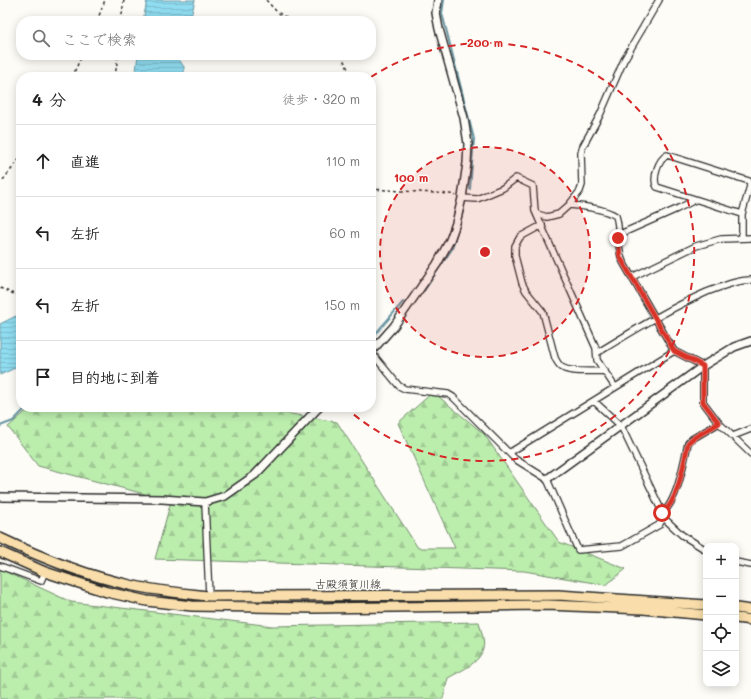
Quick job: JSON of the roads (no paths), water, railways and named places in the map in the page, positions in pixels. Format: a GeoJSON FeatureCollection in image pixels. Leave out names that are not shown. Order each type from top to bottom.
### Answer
{"type":"FeatureCollection","features":[{"type":"Feature","properties":{"kind":"main road","name":"古殿須賀川線"},"geometry":{"type":"LineString","coordinates":[[0,538],[51,561],[102,578],[137,586],[209,596],[558,595],[703,604]]}},
{"type":"Feature","properties":{"kind":"main road","name":"古殿須賀川線"},"geometry":{"type":"LineString","coordinates":[[0,552],[45,572],[84,586],[148,601],[192,606],[315,608],[547,605],[703,615]]}},
{"type":"Feature","properties":{"kind":"main road"},"geometry":{"type":"LineString","coordinates":[[739,608],[751,610]]}},
{"type":"Feature","properties":{"kind":"main road"},"geometry":{"type":"LineString","coordinates":[[739,618],[751,620]]}},
{"type":"Feature","properties":{"kind":"street"},"geometry":{"type":"LineString","coordinates":[[376,346],[394,326],[437,264],[450,240],[462,198],[468,144],[464,118],[439,29],[436,13],[438,0]]}},
{"type":"Feature","properties":{"kind":"street"},"geometry":{"type":"LineString","coordinates":[[537,214],[547,217],[558,214],[569,205],[580,191],[582,185],[581,154],[583,146],[603,109],[624,60],[659,0]]}},
{"type":"Feature","properties":{"kind":"street"},"geometry":{"type":"LineString","coordinates":[[742,214],[657,187],[655,181],[657,169],[664,156],[666,155],[749,181],[750,186],[742,214],[742,238]]}},
{"type":"Feature","properties":{"kind":"street"},"geometry":{"type":"LineString","coordinates":[[462,198],[477,199],[503,188],[516,178],[533,186],[535,211],[596,348],[598,360],[615,387]]}},
{"type":"Feature","properties":{"kind":"street"},"geometry":{"type":"LineString","coordinates":[[618,235],[695,200]]}},
{"type":"Feature","properties":{"kind":"street"},"geometry":{"type":"LineString","coordinates":[[569,205],[616,216],[618,223],[620,257],[674,351],[703,366]]}},
{"type":"Feature","properties":{"kind":"street"},"geometry":{"type":"LineString","coordinates":[[542,225],[520,237],[515,246],[515,256],[522,283],[526,291],[543,312],[555,358],[558,364],[568,370],[605,371]]}},
{"type":"Feature","properties":{"kind":"street"},"geometry":{"type":"LineString","coordinates":[[632,277],[696,246],[721,239],[751,238]]}},
{"type":"Feature","properties":{"kind":"street"},"geometry":{"type":"LineString","coordinates":[[597,354],[655,318],[696,297],[723,286],[751,280]]}},
{"type":"Feature","properties":{"kind":"street"},"geometry":{"type":"LineString","coordinates":[[547,479],[703,366],[734,347],[751,341]]}},
{"type":"Feature","properties":{"kind":"street"},"geometry":{"type":"LineString","coordinates":[[509,453],[674,351]]}},
{"type":"Feature","properties":{"kind":"street"},"geometry":{"type":"LineString","coordinates":[[376,358],[399,386],[405,389],[448,394],[515,459],[547,479],[578,550],[622,546],[658,525],[662,520],[662,513],[669,507],[675,494],[688,443],[719,423]]}},
{"type":"Feature","properties":{"kind":"street"},"geometry":{"type":"LineString","coordinates":[[703,366],[703,402],[719,423],[751,454]]}},
{"type":"Feature","properties":{"kind":"street"},"geometry":{"type":"LineString","coordinates":[[594,401],[621,426],[666,520],[682,535],[703,548]]}},
{"type":"Feature","properties":{"kind":"street"},"geometry":{"type":"LineString","coordinates":[[0,497],[162,499],[205,502],[225,496],[255,475],[314,412]]}},
{"type":"Feature","properties":{"kind":"street"},"geometry":{"type":"LineString","coordinates":[[733,436],[751,430]]}},
{"type":"Feature","properties":{"kind":"street"},"geometry":{"type":"LineString","coordinates":[[205,502],[209,596]]}},
{"type":"Feature","properties":{"kind":"street"},"geometry":{"type":"LineString","coordinates":[[739,563],[751,565]]}},
{"type":"Feature","properties":{"kind":"street"},"geometry":{"type":"LineString","coordinates":[[0,566],[41,581],[45,572]]}},
{"type":"Feature","properties":{"kind":"water"},"geometry":{"type":"Polygon","coordinates":[[[147,0],[195,0],[191,16],[144,16],[147,0]]]}},
{"type":"Feature","properties":{"kind":"water"},"geometry":{"type":"Polygon","coordinates":[[[137,60],[179,60],[184,67],[184,72],[136,72],[137,60]]]}},
{"type":"Feature","properties":{"kind":"water"},"geometry":{"type":"Polygon","coordinates":[[[16,316],[16,367],[0,375],[0,324],[16,316]]]}},
{"type":"Feature","properties":{"kind":"waterway"},"geometry":{"type":"LineString","coordinates":[[444,0],[442,13],[474,139],[470,189]]}},
{"type":"Feature","properties":{"kind":"waterway"},"geometry":{"type":"LineString","coordinates":[[424,291],[452,249],[464,208]]}},
{"type":"Feature","properties":{"kind":"waterway"},"geometry":{"type":"LineString","coordinates":[[376,333],[403,302]]}},
{"type":"Feature","properties":{"kind":"waterway"},"geometry":{"type":"LineString","coordinates":[[0,426],[13,421],[22,412]]}}]}
